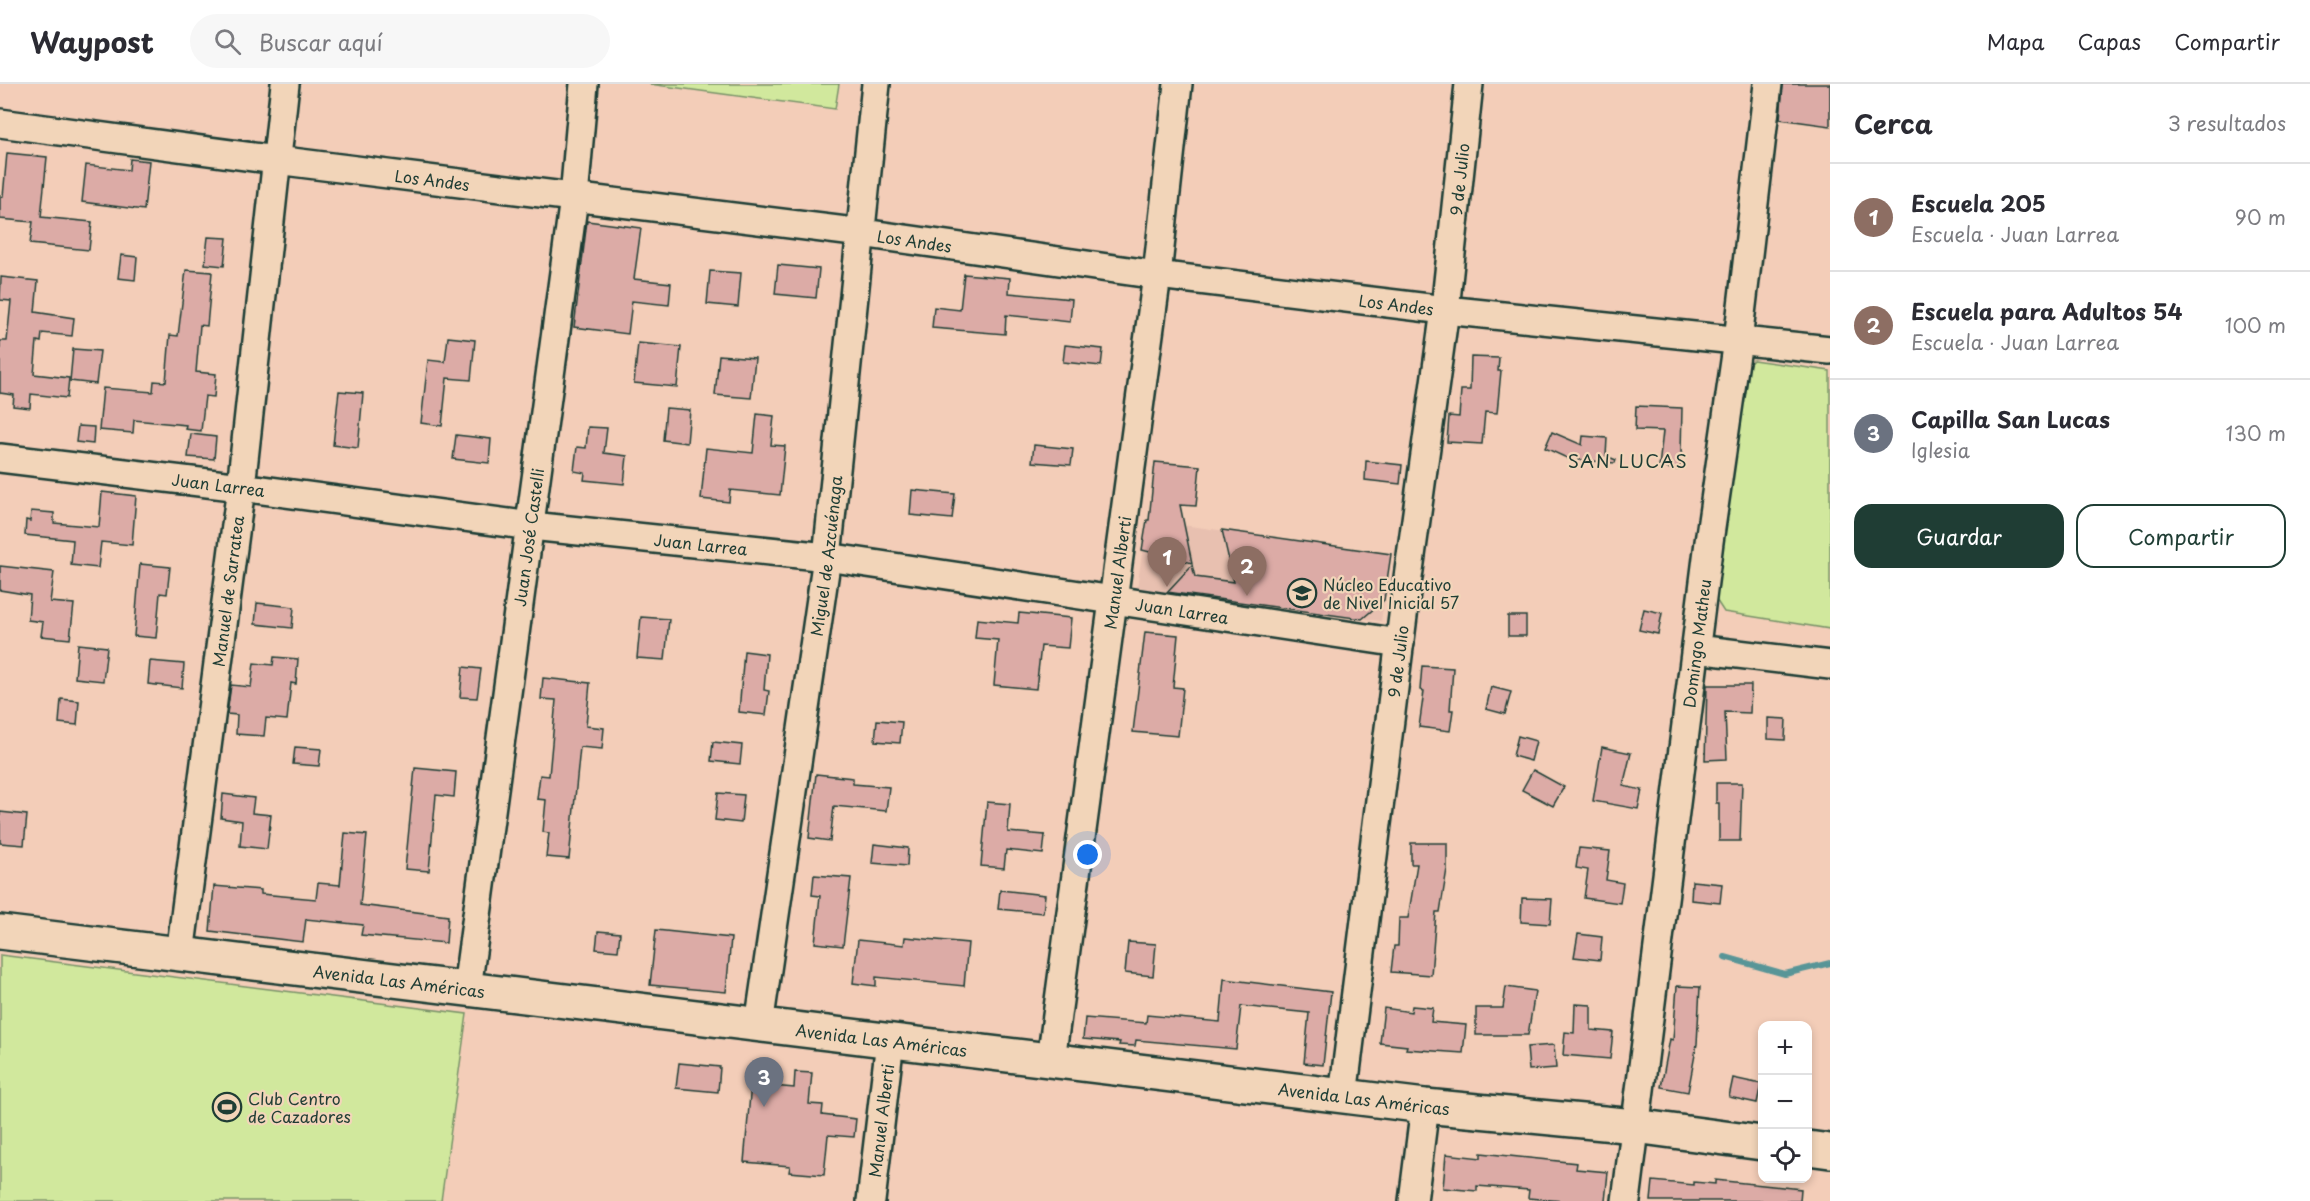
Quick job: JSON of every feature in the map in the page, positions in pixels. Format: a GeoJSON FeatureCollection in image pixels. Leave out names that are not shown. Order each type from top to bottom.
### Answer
{"type":"FeatureCollection","features":[{"type":"Feature","properties":{"kind":"main road","name":"Avenida Las Américas"},"geometry":{"type":"LineString","coordinates":[[0,932],[1425,1106],[1635,1126],[1758,1142]]}},
{"type":"Feature","properties":{"kind":"main road"},"geometry":{"type":"LineString","coordinates":[[1812,1149],[1830,1151]]}},
{"type":"Feature","properties":{"kind":"street","name":"Manuel de Sarratea"},"geometry":{"type":"LineString","coordinates":[[180,954],[242,487],[285,84]]}},
{"type":"Feature","properties":{"kind":"street","name":"Juan José Castelli"},"geometry":{"type":"LineString","coordinates":[[467,989],[574,198],[584,84]]}},
{"type":"Feature","properties":{"kind":"street","name":"Miguel de Azcuénaga"},"geometry":{"type":"LineString","coordinates":[[759,1025],[827,557],[876,84]]}},
{"type":"Feature","properties":{"kind":"street","name":"Manuel Alberti"},"geometry":{"type":"LineString","coordinates":[[1051,1060],[1115,600],[1157,275],[1178,84]]}},
{"type":"Feature","properties":{"kind":"street","name":"9 de Julio"},"geometry":{"type":"LineString","coordinates":[[1343,1096],[1445,310],[1469,84]]}},
{"type":"Feature","properties":{"kind":"street","name":"Domingo Matheu"},"geometry":{"type":"LineString","coordinates":[[1626,1201],[1738,339],[1768,84]]}},
{"type":"Feature","properties":{"kind":"street","name":"Los Andes"},"geometry":{"type":"LineString","coordinates":[[0,123],[862,233],[1157,275],[1445,310],[1830,350]]}},
{"type":"Feature","properties":{"kind":"street","name":"Juan Larrea"},"geometry":{"type":"LineString","coordinates":[[0,458],[242,487],[531,526],[827,557],[1400,643]]}},
{"type":"Feature","properties":{"kind":"street"},"geometry":{"type":"LineString","coordinates":[[1696,649],[1830,665]]}},
{"type":"Feature","properties":{"kind":"street","name":"Manuel Alberti"},"geometry":{"type":"LineString","coordinates":[[872,1201],[890,1041]]}},
{"type":"Feature","properties":{"kind":"street"},"geometry":{"type":"LineString","coordinates":[[1413,1201],[1425,1106]]}},
{"type":"Feature","properties":{"kind":"shaded area"},"geometry":{"type":"Polygon","coordinates":[[[1147,520],[1391,554],[1381,621],[1137,588],[1147,520]]]}},
{"type":"Feature","properties":{"kind":"green space"},"geometry":{"type":"Polygon","coordinates":[[[649,84],[839,84],[835,109],[649,84]]]}},
{"type":"Feature","properties":{"kind":"green space"},"geometry":{"type":"Polygon","coordinates":[[[1753,360],[1830,371],[1830,629],[1724,612],[1711,592],[1737,378],[1753,360]]]}},
{"type":"Feature","properties":{"kind":"green space","name":"Club Centro de Cazadores"},"geometry":{"type":"Polygon","coordinates":[[[0,955],[467,1014],[441,1201],[0,1201],[0,955]]]}},
{"type":"Feature","properties":{"kind":"building"},"geometry":{"type":"Polygon","coordinates":[[[1783,84],[1830,84],[1830,126],[1780,119],[1783,84]]]}},
{"type":"Feature","properties":{"kind":"building"},"geometry":{"type":"Polygon","coordinates":[[[7,153],[47,157],[41,217],[92,222],[89,250],[30,244],[33,222],[0,219],[0,196],[3,197],[7,153]]]}},
{"type":"Feature","properties":{"kind":"building"},"geometry":{"type":"Polygon","coordinates":[[[130,159],[149,161],[144,210],[82,202],[86,165],[129,170],[130,159]]]}},
{"type":"Feature","properties":{"kind":"building"},"geometry":{"type":"Polygon","coordinates":[[[587,221],[641,228],[634,279],[671,283],[669,305],[632,301],[628,334],[574,327],[587,221]]]}},
{"type":"Feature","properties":{"kind":"building"},"geometry":{"type":"Polygon","coordinates":[[[208,237],[227,238],[224,266],[205,264],[208,237]]]}},
{"type":"Feature","properties":{"kind":"building"},"geometry":{"type":"Polygon","coordinates":[[[121,255],[137,257],[135,280],[118,278],[121,255]]]}},
{"type":"Feature","properties":{"kind":"building"},"geometry":{"type":"Polygon","coordinates":[[[778,265],[819,269],[816,298],[775,294],[778,265]]]}},
{"type":"Feature","properties":{"kind":"building"},"geometry":{"type":"Polygon","coordinates":[[[186,270],[212,272],[207,326],[200,325],[196,372],[216,374],[214,397],[205,396],[201,431],[185,429],[186,425],[134,420],[133,433],[99,430],[103,388],[153,392],[154,381],[166,382],[170,335],[178,336],[186,270]]]}},
{"type":"Feature","properties":{"kind":"building"},"geometry":{"type":"Polygon","coordinates":[[[710,271],[741,273],[738,307],[707,304],[710,271]]]}},
{"type":"Feature","properties":{"kind":"building"},"geometry":{"type":"Polygon","coordinates":[[[964,274],[1010,278],[1009,293],[1072,299],[1070,322],[1006,315],[1005,334],[932,328],[934,307],[960,310],[964,274]]]}},
{"type":"Feature","properties":{"kind":"building"},"geometry":{"type":"Polygon","coordinates":[[[1,277],[38,281],[35,312],[74,318],[72,336],[42,333],[41,342],[37,341],[34,374],[69,378],[67,398],[31,394],[30,408],[13,406],[14,395],[0,393],[0,341],[7,341],[11,301],[0,300],[1,277]]]}},
{"type":"Feature","properties":{"kind":"building"},"geometry":{"type":"Polygon","coordinates":[[[448,337],[475,340],[471,380],[447,378],[442,426],[421,423],[428,360],[445,362],[448,337]]]}},
{"type":"Feature","properties":{"kind":"building"},"geometry":{"type":"Polygon","coordinates":[[[638,343],[681,347],[677,387],[634,383],[638,343]]]}},
{"type":"Feature","properties":{"kind":"building"},"geometry":{"type":"Polygon","coordinates":[[[1065,345],[1103,349],[1101,366],[1063,362],[1065,345]]]}},
{"type":"Feature","properties":{"kind":"building"},"geometry":{"type":"Polygon","coordinates":[[[73,349],[100,351],[96,384],[70,381],[73,349]]]}},
{"type":"Feature","properties":{"kind":"building"},"geometry":{"type":"Polygon","coordinates":[[[719,355],[755,358],[751,398],[715,395],[719,355]]]}},
{"type":"Feature","properties":{"kind":"building"},"geometry":{"type":"Polygon","coordinates":[[[1471,357],[1499,358],[1498,371],[1501,371],[1497,413],[1485,412],[1482,444],[1447,442],[1449,416],[1459,417],[1461,390],[1470,390],[1471,357]]]}},
{"type":"Feature","properties":{"kind":"building"},"geometry":{"type":"Polygon","coordinates":[[[339,391],[363,393],[358,448],[333,445],[339,391]]]}},
{"type":"Feature","properties":{"kind":"building"},"geometry":{"type":"Polygon","coordinates":[[[1636,406],[1682,408],[1680,470],[1659,467],[1663,431],[1635,430],[1636,406]]]}},
{"type":"Feature","properties":{"kind":"building"},"geometry":{"type":"Polygon","coordinates":[[[666,408],[690,410],[687,443],[663,440],[666,408]]]}},
{"type":"Feature","properties":{"kind":"building"},"geometry":{"type":"Polygon","coordinates":[[[757,414],[774,416],[771,445],[785,446],[780,495],[730,490],[729,502],[701,499],[706,448],[753,453],[757,414]]]}},
{"type":"Feature","properties":{"kind":"building"},"geometry":{"type":"Polygon","coordinates":[[[78,426],[94,427],[93,444],[76,442],[78,426]]]}},
{"type":"Feature","properties":{"kind":"building"},"geometry":{"type":"Polygon","coordinates":[[[588,427],[607,428],[604,453],[627,456],[624,484],[584,480],[585,473],[574,471],[577,447],[586,448],[588,427]]]}},
{"type":"Feature","properties":{"kind":"building"},"geometry":{"type":"Polygon","coordinates":[[[1552,432],[1582,445],[1583,436],[1607,438],[1606,456],[1616,460],[1615,463],[1569,459],[1545,448],[1552,432]]]}},
{"type":"Feature","properties":{"kind":"building"},"geometry":{"type":"Polygon","coordinates":[[[191,434],[216,437],[214,459],[188,457],[191,434]]]}},
{"type":"Feature","properties":{"kind":"building"},"geometry":{"type":"Polygon","coordinates":[[[456,435],[491,439],[489,463],[453,459],[456,435]]]}},
{"type":"Feature","properties":{"kind":"building"},"geometry":{"type":"Polygon","coordinates":[[[1034,445],[1073,449],[1071,465],[1032,462],[1034,445]]]}},
{"type":"Feature","properties":{"kind":"building"},"geometry":{"type":"Polygon","coordinates":[[[1366,461],[1402,465],[1400,484],[1365,480],[1366,461]]]}},
{"type":"Feature","properties":{"kind":"building"},"geometry":{"type":"Polygon","coordinates":[[[1155,462],[1200,466],[1196,506],[1180,505],[1192,563],[1142,550],[1147,520],[1149,520],[1155,462]]]}},
{"type":"Feature","properties":{"kind":"building"},"geometry":{"type":"Polygon","coordinates":[[[912,490],[955,494],[952,519],[910,515],[912,490]]]}},
{"type":"Feature","properties":{"kind":"building"},"geometry":{"type":"Polygon","coordinates":[[[102,492],[136,496],[132,545],[101,542],[98,568],[71,565],[73,540],[25,535],[26,520],[30,521],[31,511],[54,513],[54,523],[99,527],[102,492]]]}},
{"type":"Feature","properties":{"kind":"building"},"geometry":{"type":"Polygon","coordinates":[[[1222,530],[1391,554],[1384,600],[1362,619],[1167,592],[1192,565],[1195,577],[1234,582],[1222,530]]]}},
{"type":"Feature","properties":{"kind":"building"},"geometry":{"type":"Polygon","coordinates":[[[140,564],[170,567],[167,594],[160,593],[156,638],[134,636],[140,564]]]}},
{"type":"Feature","properties":{"kind":"building"},"geometry":{"type":"Polygon","coordinates":[[[0,566],[54,572],[50,602],[74,604],[70,639],[41,636],[43,622],[28,620],[30,595],[0,590],[0,566]]]}},
{"type":"Feature","properties":{"kind":"building"},"geometry":{"type":"Polygon","coordinates":[[[257,603],[294,607],[292,628],[255,624],[257,603]]]}},
{"type":"Feature","properties":{"kind":"building"},"geometry":{"type":"Polygon","coordinates":[[[1644,609],[1662,613],[1658,634],[1639,630],[1644,609]]]}},
{"type":"Feature","properties":{"kind":"building"},"geometry":{"type":"Polygon","coordinates":[[[1019,613],[1071,618],[1068,648],[1041,646],[1036,689],[994,685],[998,640],[975,638],[977,619],[1018,623],[1019,613]]]}},
{"type":"Feature","properties":{"kind":"building"},"geometry":{"type":"Polygon","coordinates":[[[1508,616],[1526,616],[1526,636],[1508,636],[1508,616]]]}},
{"type":"Feature","properties":{"kind":"building"},"geometry":{"type":"Polygon","coordinates":[[[641,617],[669,619],[665,660],[637,658],[641,617]]]}},
{"type":"Feature","properties":{"kind":"building"},"geometry":{"type":"Polygon","coordinates":[[[1145,632],[1178,635],[1173,687],[1183,688],[1178,736],[1133,732],[1145,632]]]}},
{"type":"Feature","properties":{"kind":"building"},"geometry":{"type":"Polygon","coordinates":[[[78,644],[107,647],[103,681],[75,678],[78,644]]]}},
{"type":"Feature","properties":{"kind":"building"},"geometry":{"type":"Polygon","coordinates":[[[744,651],[767,654],[764,690],[769,691],[766,715],[739,712],[744,651]]]}},
{"type":"Feature","properties":{"kind":"building"},"geometry":{"type":"Polygon","coordinates":[[[274,657],[298,659],[296,684],[291,683],[287,720],[266,718],[264,736],[236,734],[237,715],[227,714],[231,685],[251,687],[254,663],[273,665],[274,657]]]}},
{"type":"Feature","properties":{"kind":"building"},"geometry":{"type":"Polygon","coordinates":[[[150,661],[184,664],[182,688],[148,684],[150,661]]]}},
{"type":"Feature","properties":{"kind":"building"},"geometry":{"type":"Polygon","coordinates":[[[1422,666],[1453,668],[1450,710],[1453,710],[1450,731],[1419,727],[1424,691],[1420,690],[1422,666]]]}},
{"type":"Feature","properties":{"kind":"building"},"geometry":{"type":"Polygon","coordinates":[[[463,667],[481,669],[477,698],[460,697],[463,667]]]}},
{"type":"Feature","properties":{"kind":"building"},"geometry":{"type":"Polygon","coordinates":[[[543,678],[590,683],[586,726],[604,728],[602,749],[580,747],[569,859],[546,857],[549,833],[543,832],[546,800],[537,799],[540,775],[549,776],[556,700],[541,699],[543,678]]]}},
{"type":"Feature","properties":{"kind":"building"},"geometry":{"type":"Polygon","coordinates":[[[1707,685],[1751,685],[1750,713],[1725,712],[1727,759],[1705,760],[1707,685]]]}},
{"type":"Feature","properties":{"kind":"building"},"geometry":{"type":"Polygon","coordinates":[[[1491,687],[1511,692],[1505,714],[1486,709],[1491,687]]]}},
{"type":"Feature","properties":{"kind":"building"},"geometry":{"type":"Polygon","coordinates":[[[61,699],[79,701],[77,725],[59,723],[61,699]]]}},
{"type":"Feature","properties":{"kind":"building"},"geometry":{"type":"Polygon","coordinates":[[[1768,718],[1786,719],[1785,740],[1768,739],[1768,718]]]}},
{"type":"Feature","properties":{"kind":"building"},"geometry":{"type":"Polygon","coordinates":[[[877,720],[902,722],[900,743],[875,741],[877,720]]]}},
{"type":"Feature","properties":{"kind":"building"},"geometry":{"type":"Polygon","coordinates":[[[1518,736],[1536,741],[1531,761],[1513,756],[1518,736]]]}},
{"type":"Feature","properties":{"kind":"building"},"geometry":{"type":"Polygon","coordinates":[[[713,742],[742,745],[740,764],[711,761],[713,742]]]}},
{"type":"Feature","properties":{"kind":"building"},"geometry":{"type":"Polygon","coordinates":[[[295,747],[321,749],[319,766],[293,764],[295,747]]]}},
{"type":"Feature","properties":{"kind":"building"},"geometry":{"type":"Polygon","coordinates":[[[1602,747],[1631,753],[1623,786],[1642,790],[1638,809],[1593,801],[1602,747]]]}},
{"type":"Feature","properties":{"kind":"building"},"geometry":{"type":"Polygon","coordinates":[[[415,768],[456,772],[454,797],[436,795],[429,871],[405,869],[415,768]]]}},
{"type":"Feature","properties":{"kind":"building"},"geometry":{"type":"Polygon","coordinates":[[[1533,770],[1564,787],[1553,806],[1522,790],[1533,770]]]}},
{"type":"Feature","properties":{"kind":"building"},"geometry":{"type":"Polygon","coordinates":[[[816,774],[853,778],[853,784],[889,787],[886,811],[834,806],[830,841],[809,838],[816,774]]]}},
{"type":"Feature","properties":{"kind":"building"},"geometry":{"type":"Polygon","coordinates":[[[1716,783],[1742,783],[1740,841],[1719,841],[1719,803],[1716,803],[1716,783]]]}},
{"type":"Feature","properties":{"kind":"building"},"geometry":{"type":"Polygon","coordinates":[[[718,793],[744,795],[741,823],[715,820],[718,793]]]}},
{"type":"Feature","properties":{"kind":"building"},"geometry":{"type":"Polygon","coordinates":[[[223,794],[254,798],[252,813],[271,815],[267,849],[240,846],[242,821],[221,818],[223,794]]]}},
{"type":"Feature","properties":{"kind":"building"},"geometry":{"type":"Polygon","coordinates":[[[987,802],[1010,804],[1008,832],[1045,835],[1043,854],[1006,850],[1004,868],[981,866],[987,802]]]}},
{"type":"Feature","properties":{"kind":"building"},"geometry":{"type":"Polygon","coordinates":[[[0,812],[27,815],[24,845],[0,843],[0,812]]]}},
{"type":"Feature","properties":{"kind":"building"},"geometry":{"type":"Polygon","coordinates":[[[345,833],[367,835],[360,905],[448,916],[446,943],[361,935],[363,925],[306,919],[303,942],[210,931],[214,886],[261,890],[261,894],[316,899],[318,883],[340,885],[345,833]]]}},
{"type":"Feature","properties":{"kind":"building"},"geometry":{"type":"Polygon","coordinates":[[[1411,843],[1447,843],[1447,869],[1440,912],[1436,912],[1431,975],[1391,972],[1394,946],[1398,946],[1399,918],[1408,918],[1417,864],[1411,864],[1411,843]]]}},
{"type":"Feature","properties":{"kind":"building"},"geometry":{"type":"Polygon","coordinates":[[[874,844],[908,848],[907,866],[872,863],[874,844]]]}},
{"type":"Feature","properties":{"kind":"building"},"geometry":{"type":"Polygon","coordinates":[[[1579,848],[1610,851],[1606,880],[1623,883],[1620,903],[1584,898],[1588,870],[1576,868],[1579,848]]]}},
{"type":"Feature","properties":{"kind":"building"},"geometry":{"type":"Polygon","coordinates":[[[814,875],[851,878],[843,946],[815,943],[820,896],[812,895],[814,875]]]}},
{"type":"Feature","properties":{"kind":"building"},"geometry":{"type":"Polygon","coordinates":[[[1692,881],[1722,884],[1720,903],[1691,900],[1692,881]]]}},
{"type":"Feature","properties":{"kind":"building"},"geometry":{"type":"Polygon","coordinates":[[[1000,890],[1045,895],[1043,913],[998,909],[1000,890]]]}},
{"type":"Feature","properties":{"kind":"building"},"geometry":{"type":"Polygon","coordinates":[[[1522,898],[1552,899],[1550,924],[1521,922],[1522,898]]]}},
{"type":"Feature","properties":{"kind":"building"},"geometry":{"type":"Polygon","coordinates":[[[656,930],[731,938],[726,992],[650,985],[656,930]]]}},
{"type":"Feature","properties":{"kind":"building"},"geometry":{"type":"Polygon","coordinates":[[[598,931],[620,933],[618,951],[596,949],[598,931]]]}},
{"type":"Feature","properties":{"kind":"building"},"geometry":{"type":"Polygon","coordinates":[[[1578,934],[1602,937],[1600,960],[1574,957],[1578,934]]]}},
{"type":"Feature","properties":{"kind":"building"},"geometry":{"type":"Polygon","coordinates":[[[905,937],[968,943],[964,986],[876,977],[876,986],[853,983],[858,940],[904,945],[905,937]]]}},
{"type":"Feature","properties":{"kind":"building"},"geometry":{"type":"Polygon","coordinates":[[[1128,942],[1156,944],[1153,976],[1125,973],[1128,942]]]}},
{"type":"Feature","properties":{"kind":"building"},"geometry":{"type":"Polygon","coordinates":[[[1224,979],[1331,992],[1323,1065],[1304,1063],[1309,1013],[1241,1006],[1236,1049],[1136,1040],[1135,1046],[1119,1045],[1120,1042],[1083,1039],[1085,1018],[1146,1023],[1147,1015],[1220,1022],[1224,979]]]}},
{"type":"Feature","properties":{"kind":"building"},"geometry":{"type":"Polygon","coordinates":[[[1677,986],[1700,987],[1697,1044],[1688,1092],[1661,1087],[1670,1039],[1673,1040],[1677,986]]]}},
{"type":"Feature","properties":{"kind":"building"},"geometry":{"type":"Polygon","coordinates":[[[1506,987],[1535,991],[1528,1035],[1476,1035],[1476,1008],[1503,1008],[1506,987]]]}},
{"type":"Feature","properties":{"kind":"building"},"geometry":{"type":"Polygon","coordinates":[[[1575,1004],[1591,1005],[1591,1030],[1613,1032],[1610,1059],[1563,1055],[1565,1032],[1574,1033],[1575,1004]]]}},
{"type":"Feature","properties":{"kind":"building"},"geometry":{"type":"Polygon","coordinates":[[[1412,1006],[1433,1008],[1431,1022],[1466,1025],[1463,1053],[1406,1049],[1407,1046],[1380,1043],[1384,1008],[1411,1012],[1412,1006]]]}},
{"type":"Feature","properties":{"kind":"building"},"geometry":{"type":"Polygon","coordinates":[[[1554,1045],[1556,1068],[1529,1070],[1527,1047],[1554,1045]]]}},
{"type":"Feature","properties":{"kind":"building"},"geometry":{"type":"Polygon","coordinates":[[[679,1063],[720,1067],[718,1092],[676,1088],[679,1063]]]}},
{"type":"Feature","properties":{"kind":"building"},"geometry":{"type":"Polygon","coordinates":[[[795,1072],[812,1073],[809,1104],[823,1105],[822,1115],[856,1119],[854,1137],[828,1135],[824,1175],[789,1172],[790,1166],[744,1162],[751,1084],[794,1088],[795,1072]]]}},
{"type":"Feature","properties":{"kind":"building"},"geometry":{"type":"Polygon","coordinates":[[[1733,1078],[1758,1083],[1757,1103],[1729,1097],[1733,1078]]]}},
{"type":"Feature","properties":{"kind":"building"},"geometry":{"type":"Polygon","coordinates":[[[1481,1153],[1577,1163],[1576,1169],[1608,1172],[1605,1201],[1528,1198],[1529,1190],[1477,1186],[1477,1191],[1443,1188],[1446,1154],[1481,1158],[1481,1153]]]}},
{"type":"Feature","properties":{"kind":"building"},"geometry":{"type":"Polygon","coordinates":[[[1715,1180],[1801,1189],[1800,1201],[1651,1201],[1653,1181],[1694,1185],[1694,1182],[1715,1184],[1715,1180]]]}},
{"type":"Feature","properties":{"kind":"waterway"},"geometry":{"type":"LineString","coordinates":[[1725,957],[1785,974],[1830,963]]}},
{"type":"Feature","properties":{"kind":"place","name":"Escuela 205"},"geometry":{"type":"Point","coordinates":[1167,587]}},
{"type":"Feature","properties":{"kind":"place","name":"Núcleo Educativo de Nivel Inicial 57"},"geometry":{"type":"Point","coordinates":[1302,593]}},
{"type":"Feature","properties":{"kind":"place","name":"Escuela para Adultos 54"},"geometry":{"type":"Point","coordinates":[1247,596]}},
{"type":"Feature","properties":{"kind":"place","name":"Club Centro de Cazadores"},"geometry":{"type":"Point","coordinates":[227,1107]}},
{"type":"Feature","properties":{"kind":"place","name":"Capilla San Lucas"},"geometry":{"type":"Point","coordinates":[764,1107]}},
{"type":"Feature","properties":{"kind":"district","name":"SAN LUCAS"},"geometry":{"type":"Point","coordinates":[1628,460]}}]}
